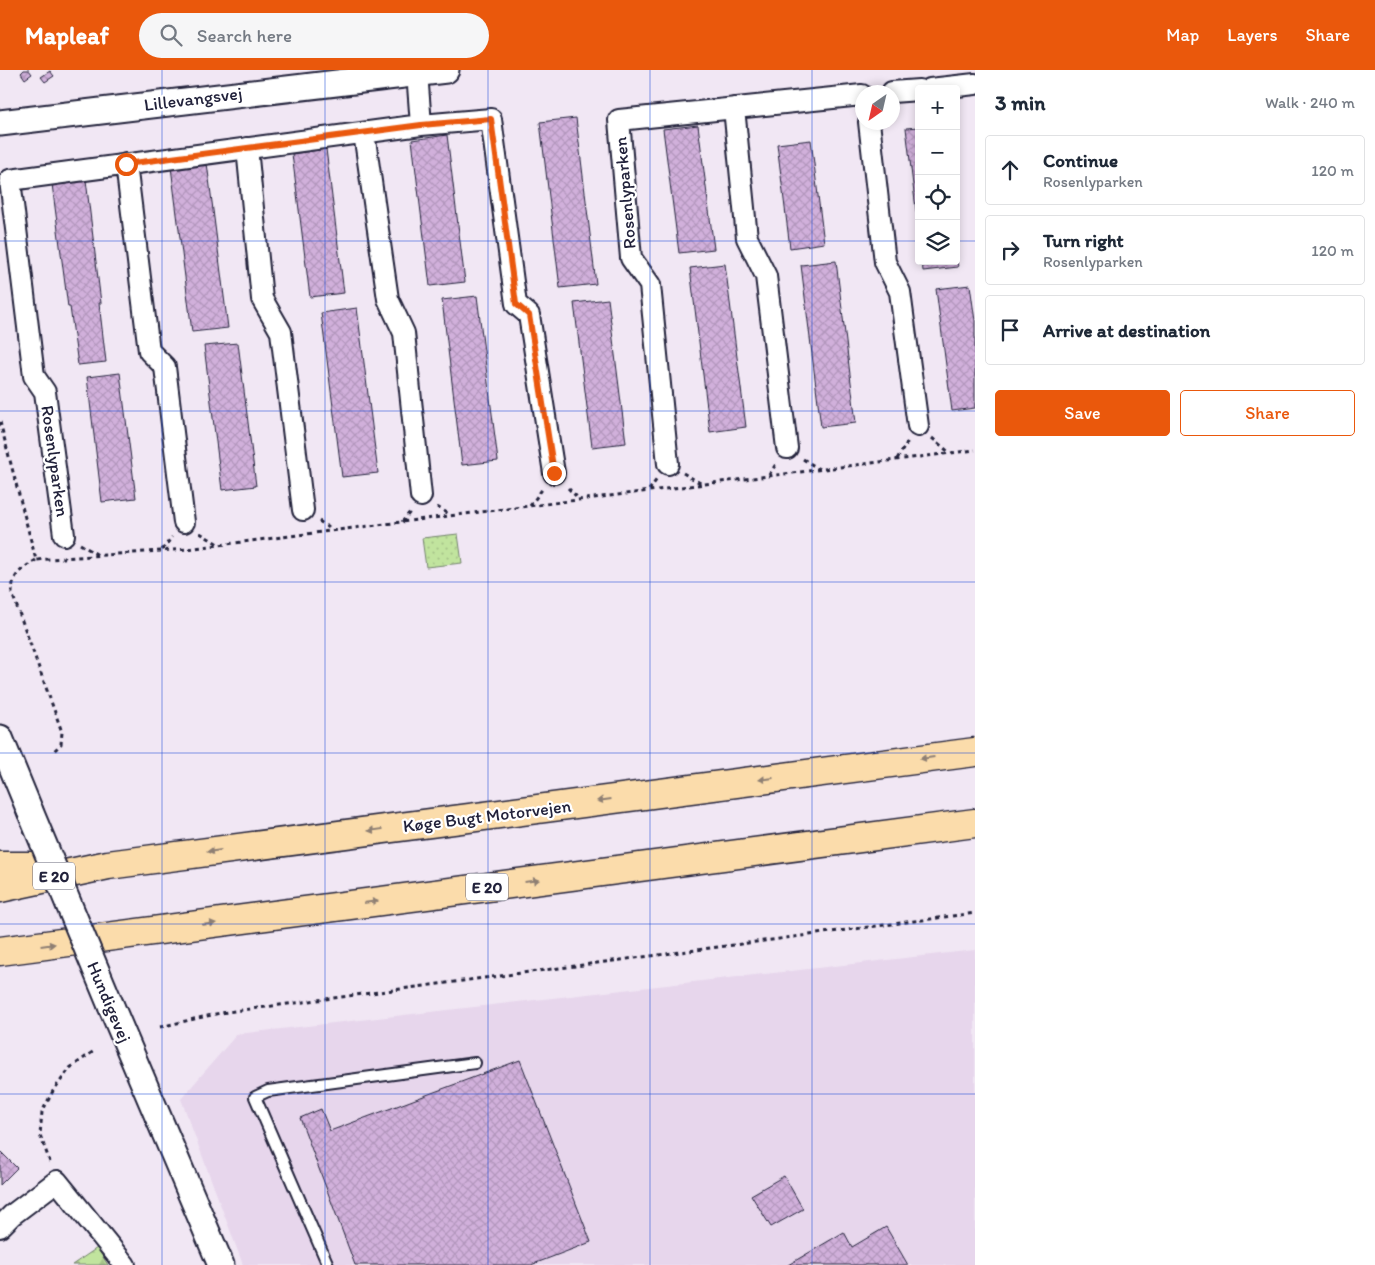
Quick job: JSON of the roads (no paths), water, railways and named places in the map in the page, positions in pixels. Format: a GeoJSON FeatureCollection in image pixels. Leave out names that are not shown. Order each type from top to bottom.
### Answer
{"type":"FeatureCollection","features":[{"type":"Feature","properties":{"kind":"highway","name":"Køge Bugt Motorvejen"},"geometry":{"type":"LineString","coordinates":[[0,888],[108,865],[975,752]]}},
{"type":"Feature","properties":{"kind":"highway","name":"E 20"},"geometry":{"type":"LineString","coordinates":[[0,951],[975,823]]}},
{"type":"Feature","properties":{"kind":"highway"},"geometry":{"type":"LineString","coordinates":[[0,866],[108,865]]}},
{"type":"Feature","properties":{"kind":"street","name":"Lillevangsvej"},"geometry":{"type":"LineString","coordinates":[[0,123],[446,70]]}},
{"type":"Feature","properties":{"kind":"street"},"geometry":{"type":"LineString","coordinates":[[932,70],[932,85]]}},
{"type":"Feature","properties":{"kind":"street"},"geometry":{"type":"LineString","coordinates":[[417,72],[421,125]]}},
{"type":"Feature","properties":{"kind":"street"},"geometry":{"type":"LineString","coordinates":[[960,86],[975,84]]}},
{"type":"Feature","properties":{"kind":"street"},"geometry":{"type":"LineString","coordinates":[[900,91],[915,90]]}},
{"type":"Feature","properties":{"kind":"street","name":"Rosenlyparken"},"geometry":{"type":"LineString","coordinates":[[668,464],[650,285],[631,258],[619,120],[855,97]]}},
{"type":"Feature","properties":{"kind":"street"},"geometry":{"type":"LineString","coordinates":[[734,108],[747,238],[766,276],[787,448]]}},
{"type":"Feature","properties":{"kind":"street","name":"Rosenlyparken"},"geometry":{"type":"LineString","coordinates":[[64,534],[46,392],[34,376],[10,180],[421,125],[491,119],[516,304],[529,315],[554,473]]}},
{"type":"Feature","properties":{"kind":"street"},"geometry":{"type":"LineString","coordinates":[[870,130],[885,262],[900,292],[918,426]]}},
{"type":"Feature","properties":{"kind":"street"},"geometry":{"type":"LineString","coordinates":[[364,133],[388,299],[404,333],[421,496]]}},
{"type":"Feature","properties":{"kind":"street"},"geometry":{"type":"LineString","coordinates":[[247,148],[262,299],[281,332],[302,510]]}},
{"type":"Feature","properties":{"kind":"street"},"geometry":{"type":"LineString","coordinates":[[126,164],[149,351],[165,367],[184,522]]}},
{"type":"Feature","properties":{"kind":"street","name":"Hundigevej"},"geometry":{"type":"LineString","coordinates":[[0,738],[221,1265]]}},
{"type":"Feature","properties":{"kind":"street"},"geometry":{"type":"LineString","coordinates":[[0,1227],[12,1215],[57,1181],[125,1265]]}},
{"type":"Feature","properties":{"kind":"lane"},"geometry":{"type":"LineString","coordinates":[[328,1265],[255,1097],[268,1091],[475,1063]]}}]}
